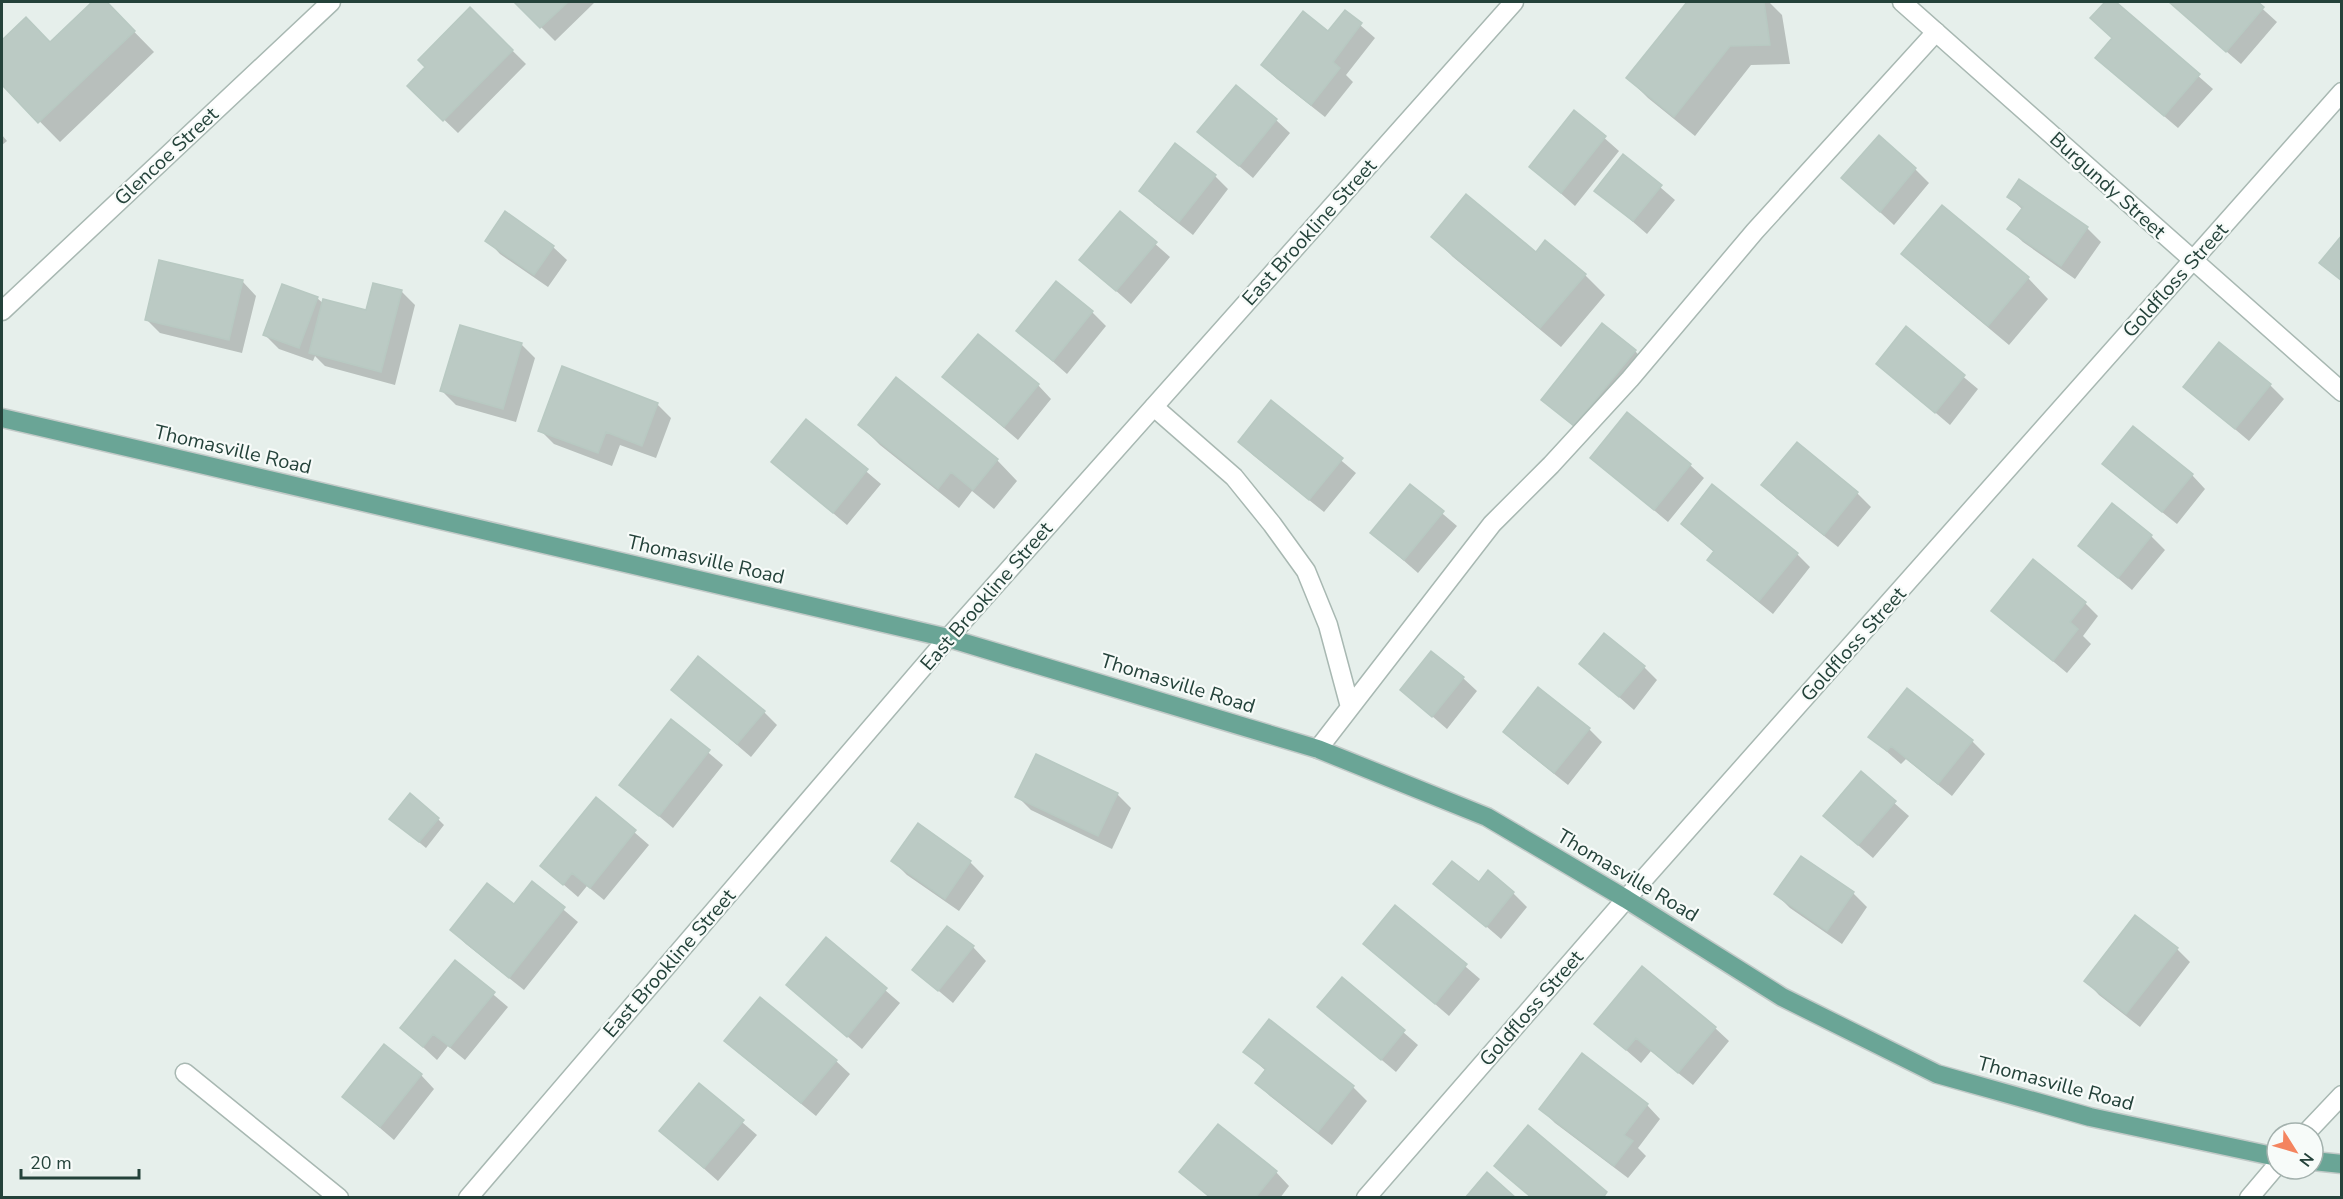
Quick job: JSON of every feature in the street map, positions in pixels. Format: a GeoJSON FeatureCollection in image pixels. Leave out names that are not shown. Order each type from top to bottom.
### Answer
{"type":"FeatureCollection","features":[{"type":"Feature","properties":{"kind":"main road","name":"Thomasville Road"},"geometry":{"type":"LineString","coordinates":[[2,418],[948,638],[1318,748],[1487,817],[1626,899],[1782,997],[1937,1074],[2090,1117],[2265,1154]]}},
{"type":"Feature","properties":{"kind":"main road"},"geometry":{"type":"LineString","coordinates":[[2325,1162],[2342,1164]]}},
{"type":"Feature","properties":{"kind":"street","name":"Glencoe Street"},"geometry":{"type":"LineString","coordinates":[[2,311],[331,2]]}},
{"type":"Feature","properties":{"kind":"street","name":"East Brookline Street"},"geometry":{"type":"LineString","coordinates":[[468,1197],[948,638],[1514,2]]}},
{"type":"Feature","properties":{"kind":"street","name":"Burgundy Street"},"geometry":{"type":"LineString","coordinates":[[1902,2],[2342,392]]}},
{"type":"Feature","properties":{"kind":"street"},"geometry":{"type":"LineString","coordinates":[[1318,748],[1492,524],[1551,465],[1630,379],[1755,231],[1936,32]]}},
{"type":"Feature","properties":{"kind":"street","name":"Goldfloss Street"},"geometry":{"type":"LineString","coordinates":[[1366,1197],[1626,899],[2342,92]]}},
{"type":"Feature","properties":{"kind":"street"},"geometry":{"type":"LineString","coordinates":[[1154,406],[1234,477],[1306,571],[1328,625],[1341,682],[1350,707]]}},
{"type":"Feature","properties":{"kind":"street"},"geometry":{"type":"LineString","coordinates":[[185,1073],[339,1197]]}},
{"type":"Feature","properties":{"kind":"street"},"geometry":{"type":"LineString","coordinates":[[2317,1121],[2342,1095]]}},
{"type":"Feature","properties":{"kind":"street"},"geometry":{"type":"LineString","coordinates":[[2249,1197],[2265,1179]]}},
{"type":"Feature","properties":{"kind":"building"},"geometry":{"type":"Polygon","coordinates":[[[92,2],[107,2],[135,31],[38,123],[2,85],[2,40],[26,17],[50,42],[92,2]]]}},
{"type":"Feature","properties":{"kind":"building"},"geometry":{"type":"Polygon","coordinates":[[[514,2],[568,2],[540,28],[514,2]]]}},
{"type":"Feature","properties":{"kind":"building"},"geometry":{"type":"Polygon","coordinates":[[[1687,2],[1764,2],[1770,45],[1730,46],[1674,117],[1626,78],[1687,2]]]}},
{"type":"Feature","properties":{"kind":"building"},"geometry":{"type":"Polygon","coordinates":[[[2105,2],[2116,2],[2200,74],[2164,116],[2095,58],[2112,38],[2090,18],[2105,2]]]}},
{"type":"Feature","properties":{"kind":"building"},"geometry":{"type":"Polygon","coordinates":[[[2169,2],[2258,2],[2264,7],[2226,52],[2169,2]]]}},
{"type":"Feature","properties":{"kind":"building"},"geometry":{"type":"Polygon","coordinates":[[[470,7],[513,50],[443,121],[407,86],[425,67],[418,60],[470,7]]]}},
{"type":"Feature","properties":{"kind":"building"},"geometry":{"type":"Polygon","coordinates":[[[1345,10],[1362,23],[1333,62],[1340,68],[1311,105],[1261,65],[1303,11],[1328,31],[1345,10]]]}},
{"type":"Feature","properties":{"kind":"building"},"geometry":{"type":"Polygon","coordinates":[[[1236,85],[1277,119],[1239,166],[1197,132],[1236,85]]]}},
{"type":"Feature","properties":{"kind":"building"},"geometry":{"type":"Polygon","coordinates":[[[1574,110],[1606,136],[1561,193],[1529,167],[1574,110]]]}},
{"type":"Feature","properties":{"kind":"building"},"geometry":{"type":"Polygon","coordinates":[[[1879,135],[1916,168],[1880,212],[1841,178],[1879,135]]]}},
{"type":"Feature","properties":{"kind":"building"},"geometry":{"type":"Polygon","coordinates":[[[1175,143],[1216,175],[1179,222],[1139,191],[1175,143]]]}},
{"type":"Feature","properties":{"kind":"building"},"geometry":{"type":"Polygon","coordinates":[[[1623,154],[1662,185],[1633,221],[1594,191],[1623,154]]]}},
{"type":"Feature","properties":{"kind":"building"},"geometry":{"type":"Polygon","coordinates":[[[2019,179],[2088,227],[2061,266],[2007,229],[2023,207],[2007,197],[2019,179]]]}},
{"type":"Feature","properties":{"kind":"building"},"geometry":{"type":"Polygon","coordinates":[[[1466,194],[1536,252],[1545,240],[1586,274],[1540,328],[1431,237],[1466,194]]]}},
{"type":"Feature","properties":{"kind":"building"},"geometry":{"type":"Polygon","coordinates":[[[1942,205],[2029,277],[1988,326],[1901,254],[1942,205]]]}},
{"type":"Feature","properties":{"kind":"building"},"geometry":{"type":"Polygon","coordinates":[[[505,211],[554,246],[534,275],[485,241],[505,211]]]}},
{"type":"Feature","properties":{"kind":"building"},"geometry":{"type":"Polygon","coordinates":[[[1120,211],[1157,242],[1116,291],[1079,260],[1120,211]]]}},
{"type":"Feature","properties":{"kind":"building"},"geometry":{"type":"Polygon","coordinates":[[[2342,235],[2342,281],[2319,263],[2342,235]]]}},
{"type":"Feature","properties":{"kind":"building"},"geometry":{"type":"Polygon","coordinates":[[[159,260],[243,280],[229,340],[145,320],[159,260]]]}},
{"type":"Feature","properties":{"kind":"building"},"geometry":{"type":"Polygon","coordinates":[[[1056,281],[1093,311],[1053,361],[1016,331],[1056,281]]]}},
{"type":"Feature","properties":{"kind":"building"},"geometry":{"type":"Polygon","coordinates":[[[373,283],[402,290],[381,372],[309,353],[323,299],[366,310],[373,283]]]}},
{"type":"Feature","properties":{"kind":"building"},"geometry":{"type":"Polygon","coordinates":[[[282,284],[318,297],[299,348],[263,335],[282,284]]]}},
{"type":"Feature","properties":{"kind":"building"},"geometry":{"type":"Polygon","coordinates":[[[1602,323],[1636,350],[1574,426],[1541,400],[1602,323]]]}},
{"type":"Feature","properties":{"kind":"building"},"geometry":{"type":"Polygon","coordinates":[[[460,325],[522,343],[503,409],[440,391],[460,325]]]}},
{"type":"Feature","properties":{"kind":"building"},"geometry":{"type":"Polygon","coordinates":[[[1906,326],[1965,375],[1935,413],[1876,364],[1906,326]]]}},
{"type":"Feature","properties":{"kind":"building"},"geometry":{"type":"Polygon","coordinates":[[[978,334],[1039,384],[1004,427],[942,377],[978,334]]]}},
{"type":"Feature","properties":{"kind":"building"},"geometry":{"type":"Polygon","coordinates":[[[2219,342],[2271,384],[2235,429],[2183,387],[2219,342]]]}},
{"type":"Feature","properties":{"kind":"building"},"geometry":{"type":"Polygon","coordinates":[[[562,366],[658,403],[642,446],[606,432],[598,453],[538,431],[562,366]]]}},
{"type":"Feature","properties":{"kind":"building"},"geometry":{"type":"Polygon","coordinates":[[[896,377],[998,459],[973,490],[951,472],[938,489],[858,425],[896,377]]]}},
{"type":"Feature","properties":{"kind":"building"},"geometry":{"type":"Polygon","coordinates":[[[1271,400],[1343,458],[1309,500],[1238,442],[1271,400]]]}},
{"type":"Feature","properties":{"kind":"building"},"geometry":{"type":"Polygon","coordinates":[[[1627,412],[1691,464],[1654,510],[1590,458],[1627,412]]]}},
{"type":"Feature","properties":{"kind":"building"},"geometry":{"type":"Polygon","coordinates":[[[806,419],[868,469],[833,513],[771,462],[806,419]]]}},
{"type":"Feature","properties":{"kind":"building"},"geometry":{"type":"Polygon","coordinates":[[[2133,426],[2193,474],[2162,512],[2102,464],[2133,426]]]}},
{"type":"Feature","properties":{"kind":"building"},"geometry":{"type":"Polygon","coordinates":[[[1797,442],[1858,492],[1824,535],[1761,485],[1797,442]]]}},
{"type":"Feature","properties":{"kind":"building"},"geometry":{"type":"Polygon","coordinates":[[[1410,484],[1444,511],[1404,560],[1370,533],[1410,484]]]}},
{"type":"Feature","properties":{"kind":"building"},"geometry":{"type":"Polygon","coordinates":[[[1712,484],[1798,553],[1759,601],[1707,560],[1714,551],[1681,524],[1712,484]]]}},
{"type":"Feature","properties":{"kind":"building"},"geometry":{"type":"Polygon","coordinates":[[[2112,503],[2152,535],[2118,578],[2078,546],[2112,503]]]}},
{"type":"Feature","properties":{"kind":"building"},"geometry":{"type":"Polygon","coordinates":[[[2033,559],[2086,602],[2070,622],[2078,629],[2053,661],[1991,611],[2033,559]]]}},
{"type":"Feature","properties":{"kind":"building"},"geometry":{"type":"Polygon","coordinates":[[[1604,633],[1645,666],[1619,697],[1579,664],[1604,633]]]}},
{"type":"Feature","properties":{"kind":"building"},"geometry":{"type":"Polygon","coordinates":[[[1431,651],[1464,677],[1432,717],[1400,690],[1431,651]]]}},
{"type":"Feature","properties":{"kind":"building"},"geometry":{"type":"Polygon","coordinates":[[[698,656],[765,711],[737,744],[671,690],[698,656]]]}},
{"type":"Feature","properties":{"kind":"building"},"geometry":{"type":"Polygon","coordinates":[[[1538,687],[1590,728],[1554,773],[1503,732],[1538,687]]]}},
{"type":"Feature","properties":{"kind":"building"},"geometry":{"type":"Polygon","coordinates":[[[1907,688],[1973,740],[1938,784],[1891,746],[1887,751],[1868,737],[1907,688]]]}},
{"type":"Feature","properties":{"kind":"building"},"geometry":{"type":"Polygon","coordinates":[[[671,719],[710,750],[659,816],[619,785],[671,719]]]}},
{"type":"Feature","properties":{"kind":"building"},"geometry":{"type":"Polygon","coordinates":[[[1036,754],[1118,793],[1098,836],[1015,797],[1036,754]]]}},
{"type":"Feature","properties":{"kind":"building"},"geometry":{"type":"Polygon","coordinates":[[[1861,771],[1896,801],[1858,845],[1823,816],[1861,771]]]}},
{"type":"Feature","properties":{"kind":"building"},"geometry":{"type":"Polygon","coordinates":[[[410,793],[439,818],[419,842],[389,819],[410,793]]]}},
{"type":"Feature","properties":{"kind":"building"},"geometry":{"type":"Polygon","coordinates":[[[596,797],[636,830],[590,888],[572,873],[563,885],[540,866],[596,797]]]}},
{"type":"Feature","properties":{"kind":"building"},"geometry":{"type":"Polygon","coordinates":[[[918,823],[971,861],[945,899],[891,861],[918,823]]]}},
{"type":"Feature","properties":{"kind":"building"},"geometry":{"type":"Polygon","coordinates":[[[1801,856],[1854,892],[1827,931],[1774,894],[1801,856]]]}},
{"type":"Feature","properties":{"kind":"building"},"geometry":{"type":"Polygon","coordinates":[[[1452,861],[1479,882],[1488,870],[1514,892],[1486,927],[1433,884],[1452,861]]]}},
{"type":"Feature","properties":{"kind":"building"},"geometry":{"type":"Polygon","coordinates":[[[532,881],[565,907],[509,978],[450,930],[487,883],[514,904],[532,881]]]}},
{"type":"Feature","properties":{"kind":"building"},"geometry":{"type":"Polygon","coordinates":[[[1395,905],[1467,964],[1435,1004],[1363,944],[1395,905]]]}},
{"type":"Feature","properties":{"kind":"building"},"geometry":{"type":"Polygon","coordinates":[[[2135,915],[2178,948],[2126,1014],[2084,981],[2135,915]]]}},
{"type":"Feature","properties":{"kind":"building"},"geometry":{"type":"Polygon","coordinates":[[[947,926],[974,946],[938,991],[912,970],[947,926]]]}},
{"type":"Feature","properties":{"kind":"building"},"geometry":{"type":"Polygon","coordinates":[[[826,937],[887,988],[847,1037],[786,985],[826,937]]]}},
{"type":"Feature","properties":{"kind":"building"},"geometry":{"type":"Polygon","coordinates":[[[455,960],[495,992],[450,1047],[433,1034],[423,1047],[400,1028],[455,960]]]}},
{"type":"Feature","properties":{"kind":"building"},"geometry":{"type":"Polygon","coordinates":[[[1642,966],[1716,1027],[1678,1073],[1636,1038],[1626,1050],[1594,1024],[1642,966]]]}},
{"type":"Feature","properties":{"kind":"building"},"geometry":{"type":"Polygon","coordinates":[[[1342,977],[1405,1030],[1381,1060],[1317,1007],[1342,977]]]}},
{"type":"Feature","properties":{"kind":"building"},"geometry":{"type":"Polygon","coordinates":[[[760,997],[837,1060],[801,1103],[724,1041],[760,997]]]}},
{"type":"Feature","properties":{"kind":"building"},"geometry":{"type":"Polygon","coordinates":[[[1269,1019],[1354,1086],[1318,1132],[1255,1083],[1266,1069],[1243,1052],[1269,1019]]]}},
{"type":"Feature","properties":{"kind":"building"},"geometry":{"type":"Polygon","coordinates":[[[384,1044],[422,1074],[380,1127],[342,1097],[384,1044]]]}},
{"type":"Feature","properties":{"kind":"building"},"geometry":{"type":"Polygon","coordinates":[[[1582,1053],[1648,1104],[1624,1135],[1633,1141],[1614,1166],[1539,1109],[1582,1053]]]}},
{"type":"Feature","properties":{"kind":"building"},"geometry":{"type":"Polygon","coordinates":[[[699,1083],[744,1120],[704,1168],[659,1131],[699,1083]]]}},
{"type":"Feature","properties":{"kind":"building"},"geometry":{"type":"Polygon","coordinates":[[[1218,1124],[1277,1171],[1255,1198],[1211,1198],[1179,1172],[1218,1124]]]}},
{"type":"Feature","properties":{"kind":"building"},"geometry":{"type":"Polygon","coordinates":[[[1528,1125],[1607,1192],[1603,1198],[1532,1198],[1494,1166],[1528,1125]]]}},
{"type":"Feature","properties":{"kind":"building"},"geometry":{"type":"Polygon","coordinates":[[[1487,1172],[1516,1198],[1465,1198],[1487,1172]]]}}]}
